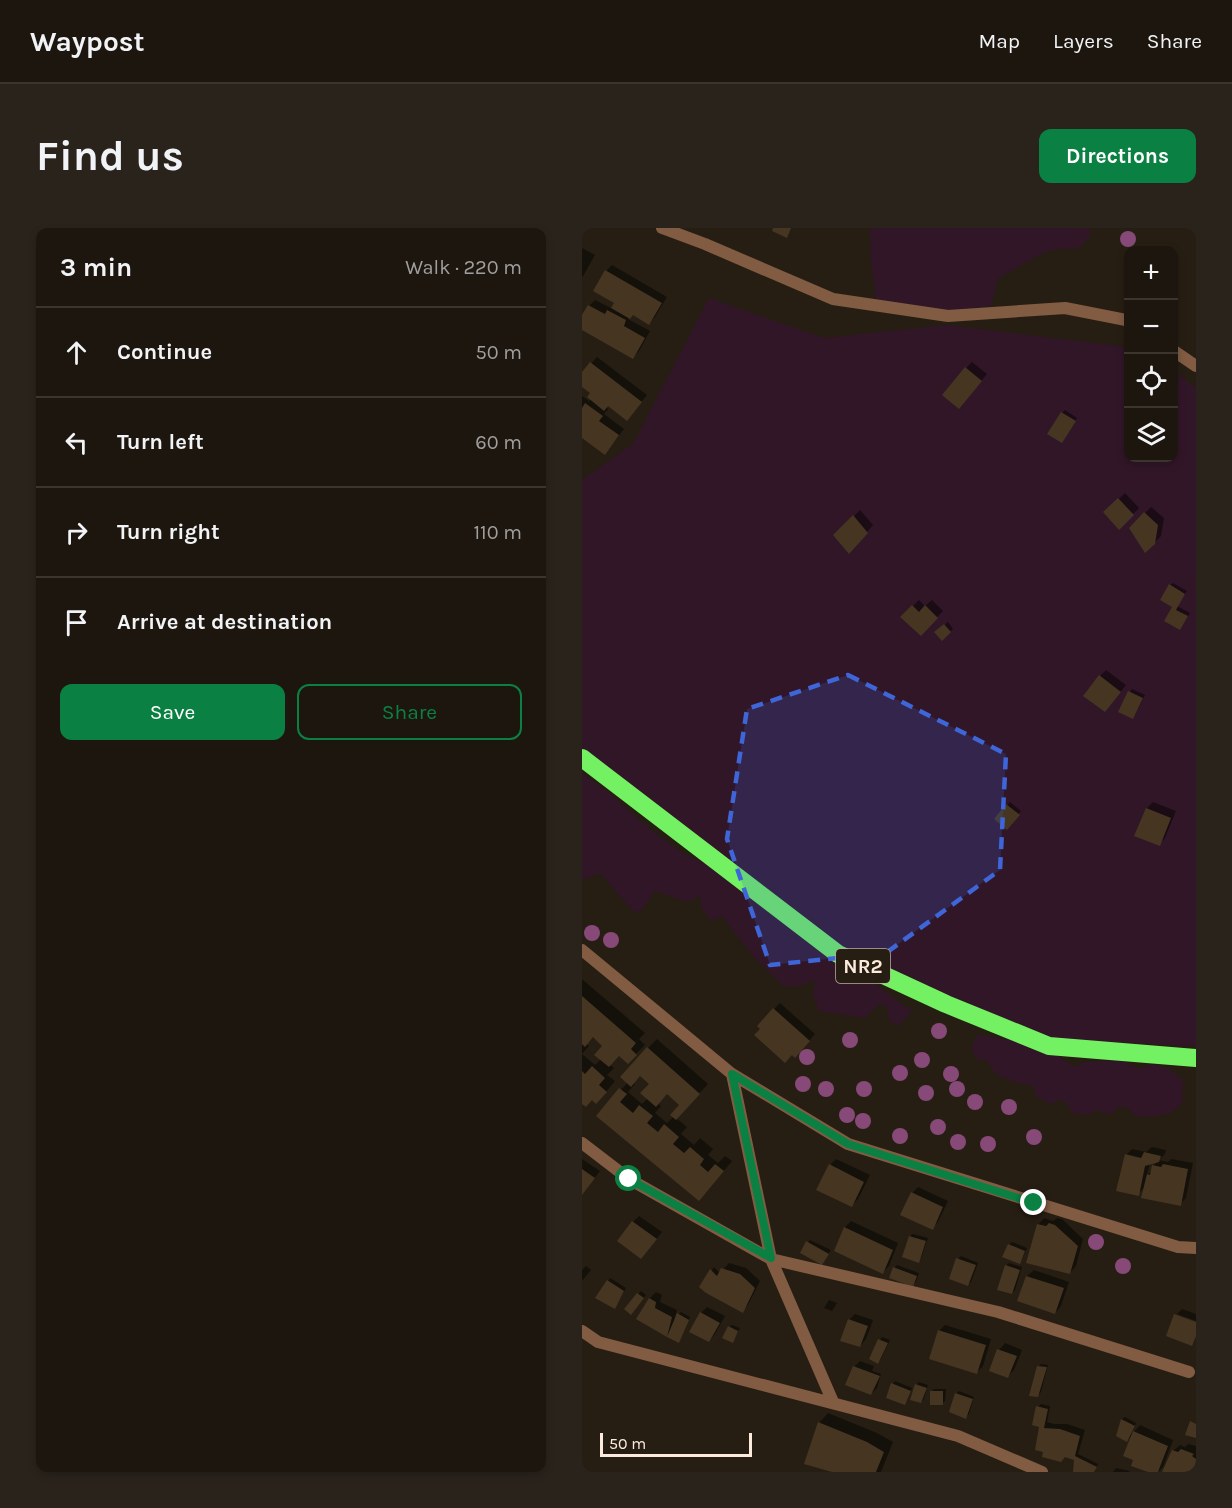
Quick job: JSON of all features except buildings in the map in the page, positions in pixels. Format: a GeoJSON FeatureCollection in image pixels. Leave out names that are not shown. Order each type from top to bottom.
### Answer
{"type":"FeatureCollection","features":[{"type":"Feature","properties":{"kind":"highway","name":"NR2"},"geometry":{"type":"LineString","coordinates":[[582,758],[838,954],[946,1004],[1049,1046],[1196,1058]]}},
{"type":"Feature","properties":{"kind":"street"},"geometry":{"type":"LineString","coordinates":[[662,228],[833,299],[948,316],[1065,308],[1124,320]]}},
{"type":"Feature","properties":{"kind":"street"},"geometry":{"type":"LineString","coordinates":[[1178,354],[1196,366]]}},
{"type":"Feature","properties":{"kind":"street"},"geometry":{"type":"LineString","coordinates":[[582,950],[732,1074],[848,1144],[1167,1244],[1196,1248]]}},
{"type":"Feature","properties":{"kind":"street"},"geometry":{"type":"LineString","coordinates":[[732,1074],[771,1258],[833,1402]]}},
{"type":"Feature","properties":{"kind":"street"},"geometry":{"type":"LineString","coordinates":[[582,1143],[629,1179],[771,1258],[998,1312],[1190,1372]]}},
{"type":"Feature","properties":{"kind":"street"},"geometry":{"type":"LineString","coordinates":[[582,1331],[598,1342],[958,1436],[1042,1472]]}},
{"type":"Feature","properties":{"kind":"highlighted area"},"geometry":{"type":"Polygon","coordinates":[[[848,675],[1006,754],[1000,870],[886,953],[770,965],[727,839],[747,709],[848,675]]]}},
{"type":"Feature","properties":{"kind":"shaded area"},"geometry":{"type":"Polygon","coordinates":[[[870,228],[1089,228],[1091,235],[1079,248],[1049,250],[998,278],[991,306],[947,311],[876,301],[870,228]]]}},
{"type":"Feature","properties":{"kind":"shaded area"},"geometry":{"type":"Polygon","coordinates":[[[709,298],[824,338],[947,325],[1124,347],[1124,462],[1178,462],[1178,374],[1196,388],[1196,1046],[1045,1039],[842,950],[643,800],[582,749],[582,480],[633,444],[709,298]]]}},
{"type":"Feature","properties":{"kind":"shaded area"},"geometry":{"type":"Polygon","coordinates":[[[582,773],[608,792],[652,831],[684,854],[719,870],[912,1011],[898,1026],[889,1021],[887,1007],[879,1004],[865,1018],[819,1011],[813,995],[815,980],[799,986],[783,986],[754,957],[722,916],[711,921],[700,905],[701,896],[687,902],[655,891],[642,910],[634,912],[600,873],[582,880],[582,773]]]}},
{"type":"Feature","properties":{"kind":"shaded area"},"geometry":{"type":"Polygon","coordinates":[[[978,1035],[1024,1042],[1031,1050],[1036,1046],[1051,1051],[1077,1067],[1084,1062],[1122,1060],[1139,1069],[1152,1064],[1168,1068],[1183,1081],[1183,1103],[1172,1112],[1157,1116],[1140,1117],[1134,1115],[1127,1107],[1117,1107],[1113,1114],[1096,1109],[1091,1115],[1072,1113],[1066,1102],[1059,1100],[1051,1104],[1035,1096],[1034,1086],[1013,1082],[996,1074],[987,1061],[977,1059],[971,1047],[978,1035]]]}},
{"type":"Feature","properties":{"kind":"route"},"geometry":{"type":"LineString","coordinates":[[629,1179],[771,1258],[732,1074],[848,1144],[1034,1203]]}}]}
